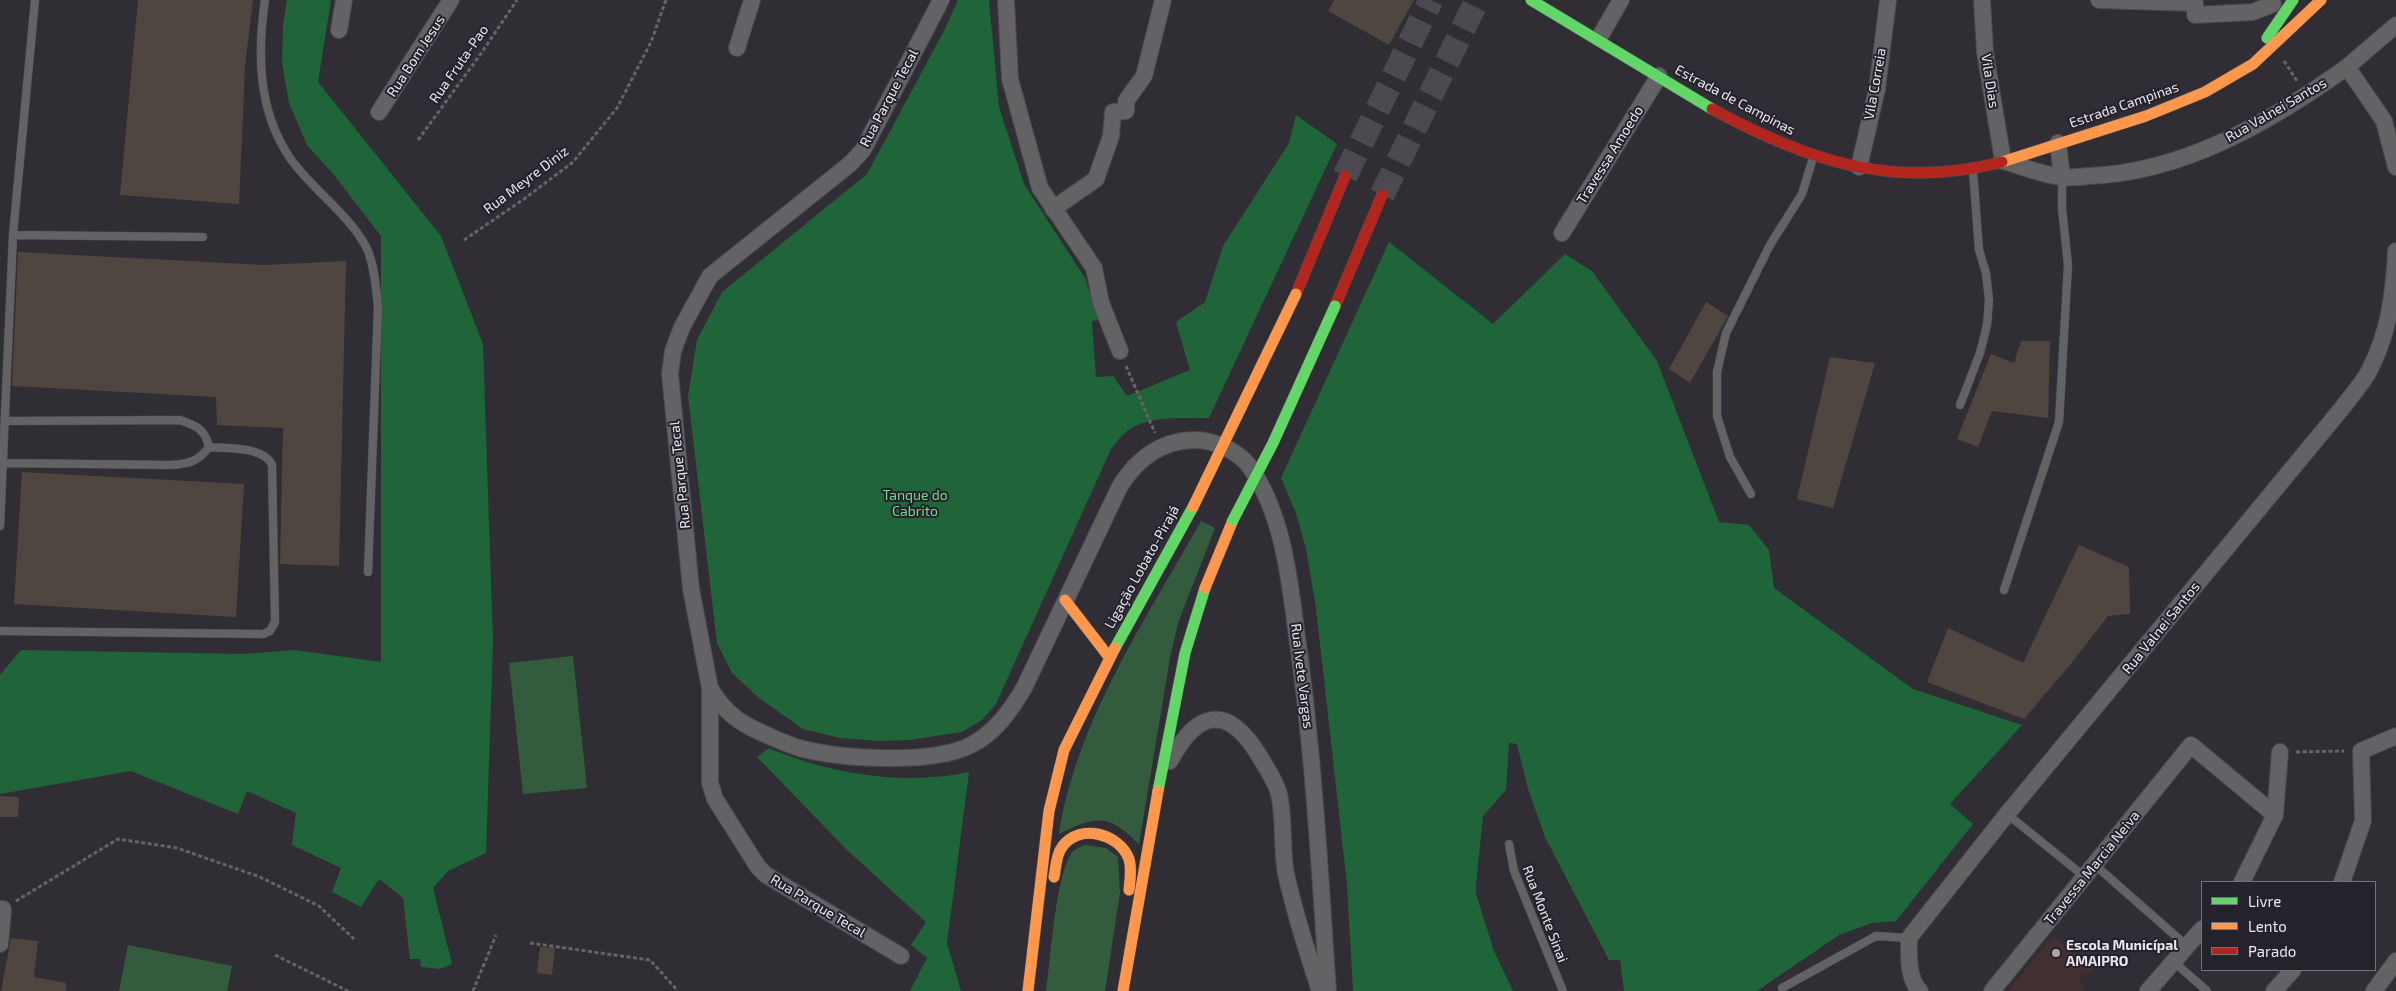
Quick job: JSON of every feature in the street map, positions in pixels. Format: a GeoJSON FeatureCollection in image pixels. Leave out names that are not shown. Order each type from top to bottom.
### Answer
{"type":"FeatureCollection","features":[{"type":"Feature","properties":{"kind":"main road","name":"Estrada de Campinas"},"geometry":{"type":"LineString","coordinates":[[1531,0],[1599,38],[1659,76],[1771,139],[1814,156],[1859,167],[1902,172],[1973,169],[2003,161]]}},
{"type":"Feature","properties":{"kind":"main road","name":"Estrada Campinas"},"geometry":{"type":"LineString","coordinates":[[2250,66],[2293,0]]}},
{"type":"Feature","properties":{"kind":"main road","name":"Estrada Campinas"},"geometry":{"type":"LineString","coordinates":[[2003,161],[2143,117],[2209,90],[2250,66],[2321,0]]}},
{"type":"Feature","properties":{"kind":"main road"},"geometry":{"type":"LineString","coordinates":[[2271,32],[2272,2]]}},
{"type":"Feature","properties":{"kind":"main road","name":"Ligação Lobato-Pirajá"},"geometry":{"type":"LineString","coordinates":[[1028,991],[1050,811],[1064,750],[1109,657],[1193,507],[1296,294],[1345,176]]}},
{"type":"Feature","properties":{"kind":"main road"},"geometry":{"type":"LineString","coordinates":[[1123,991],[1177,688],[1195,616],[1233,520],[1273,443],[1335,306],[1382,195]]}},
{"type":"Feature","properties":{"kind":"main road"},"geometry":{"type":"LineString","coordinates":[[1065,600],[1109,657]]}},
{"type":"Feature","properties":{"kind":"main road"},"geometry":{"type":"LineString","coordinates":[[1028,991],[1059,852],[1070,839],[1080,834],[1102,834],[1113,839],[1128,856],[1131,869],[1128,960]]}},
{"type":"Feature","properties":{"kind":"street"},"geometry":{"type":"LineString","coordinates":[[339,30],[344,0]]}},
{"type":"Feature","properties":{"kind":"street","name":"Rua Bom Jesus"},"geometry":{"type":"LineString","coordinates":[[379,112],[451,0]]}},
{"type":"Feature","properties":{"kind":"street"},"geometry":{"type":"LineString","coordinates":[[737,48],[752,0]]}},
{"type":"Feature","properties":{"kind":"street","name":"Rua Parque Tecal"},"geometry":{"type":"LineString","coordinates":[[901,956],[766,875],[758,867],[715,798],[710,782],[710,688],[690,589],[670,374],[672,351],[682,326],[710,276],[850,164],[863,150],[941,0]]}},
{"type":"Feature","properties":{"kind":"street"},"geometry":{"type":"LineString","coordinates":[[1006,0],[1010,79],[1040,188],[1094,268],[1101,303],[1120,351]]}},
{"type":"Feature","properties":{"kind":"street"},"geometry":{"type":"LineString","coordinates":[[1053,209],[1096,179],[1110,136],[1113,112],[1126,111],[1126,101],[1144,76],[1164,0]]}},
{"type":"Feature","properties":{"kind":"street"},"geometry":{"type":"LineString","coordinates":[[1599,38],[1621,0]]}},
{"type":"Feature","properties":{"kind":"street","name":"Vila Correia"},"geometry":{"type":"LineString","coordinates":[[1859,167],[1877,89],[1888,0]]}},
{"type":"Feature","properties":{"kind":"street","name":"Vila Dias"},"geometry":{"type":"LineString","coordinates":[[1982,0],[1985,52],[2003,161]]}},
{"type":"Feature","properties":{"kind":"street"},"geometry":{"type":"LineString","coordinates":[[2100,0],[2195,3],[2195,15],[2253,12],[2272,2]]}},
{"type":"Feature","properties":{"kind":"street","name":"Rua Valnei Santos"},"geometry":{"type":"LineString","coordinates":[[2003,161],[2062,177],[2120,175],[2182,157],[2232,137],[2307,96],[2396,25]]}},
{"type":"Feature","properties":{"kind":"street"},"geometry":{"type":"LineString","coordinates":[[2347,66],[2384,121],[2396,167]]}},
{"type":"Feature","properties":{"kind":"street","name":"Travessa Amoedo"},"geometry":{"type":"LineString","coordinates":[[1562,233],[1659,76]]}},
{"type":"Feature","properties":{"kind":"street"},"geometry":{"type":"LineString","coordinates":[[2058,143],[2062,177]]}},
{"type":"Feature","properties":{"kind":"street","name":"Rua Valnei Santos"},"geometry":{"type":"LineString","coordinates":[[1909,938],[2368,374],[2386,334],[2394,287],[2396,250]]}},
{"type":"Feature","properties":{"kind":"street","name":"Rua Ivete Vargas"},"geometry":{"type":"LineString","coordinates":[[710,688],[720,704],[751,728],[798,748],[842,754],[919,758],[945,754],[971,745],[993,729],[1010,712],[1024,688],[1120,486],[1141,459],[1161,447],[1179,441],[1198,440],[1234,452],[1251,468],[1276,520],[1292,599],[1308,719],[1328,991]]}},
{"type":"Feature","properties":{"kind":"street"},"geometry":{"type":"LineString","coordinates":[[1159,783],[1180,742],[1187,733],[1206,720],[1221,720],[1240,731],[1250,740],[1275,781],[1279,795],[1286,872],[1303,941],[1320,991]]}},
{"type":"Feature","properties":{"kind":"street"},"geometry":{"type":"LineString","coordinates":[[2342,881],[2363,821],[2361,751],[2396,736]]}},
{"type":"Feature","properties":{"kind":"street","name":"Travessa Marcia Neiva"},"geometry":{"type":"LineString","coordinates":[[1992,991],[2191,745],[2275,815]]}},
{"type":"Feature","properties":{"kind":"street"},"geometry":{"type":"LineString","coordinates":[[2242,881],[2275,815],[2280,752]]}},
{"type":"Feature","properties":{"kind":"street"},"geometry":{"type":"LineString","coordinates":[[0,944],[1,909]]}},
{"type":"Feature","properties":{"kind":"street"},"geometry":{"type":"LineString","coordinates":[[2148,991],[2201,930]]}},
{"type":"Feature","properties":{"kind":"street"},"geometry":{"type":"LineString","coordinates":[[1909,938],[1910,974],[1914,985],[1920,991]]}},
{"type":"Feature","properties":{"kind":"street"},"geometry":{"type":"LineString","coordinates":[[2374,991],[2396,961]]}},
{"type":"Feature","properties":{"kind":"street"},"geometry":{"type":"LineString","coordinates":[[2274,991],[2292,971]]}},
{"type":"Feature","properties":{"kind":"lane"},"geometry":{"type":"LineString","coordinates":[[0,526],[13,235],[34,0]]}},
{"type":"Feature","properties":{"kind":"lane"},"geometry":{"type":"LineString","coordinates":[[265,0],[260,60],[263,92],[272,124],[290,158],[361,238],[373,268],[378,307],[368,572]]}},
{"type":"Feature","properties":{"kind":"lane"},"geometry":{"type":"LineString","coordinates":[[1751,494],[1730,457],[1717,416],[1717,372],[1726,334],[1770,244],[1802,194],[1814,156]]}},
{"type":"Feature","properties":{"kind":"lane"},"geometry":{"type":"LineString","coordinates":[[1960,405],[1980,354],[1987,325],[1986,273],[1979,250],[1973,169]]}},
{"type":"Feature","properties":{"kind":"lane"},"geometry":{"type":"LineString","coordinates":[[2004,590],[2059,422],[2068,266],[2062,208],[2062,177]]}},
{"type":"Feature","properties":{"kind":"lane"},"geometry":{"type":"LineString","coordinates":[[13,235],[203,237]]}},
{"type":"Feature","properties":{"kind":"lane"},"geometry":{"type":"LineString","coordinates":[[4,463],[189,464],[200,459],[209,447],[207,435],[199,426],[180,420],[6,421]]}},
{"type":"Feature","properties":{"kind":"lane"},"geometry":{"type":"LineString","coordinates":[[0,631],[263,634],[270,631],[275,622],[272,465],[270,458],[258,452],[209,447]]}},
{"type":"Feature","properties":{"kind":"lane"},"geometry":{"type":"LineString","coordinates":[[2008,814],[2090,871],[2187,946]]}},
{"type":"Feature","properties":{"kind":"lane","name":"Rua Monte Sinai"},"geometry":{"type":"LineString","coordinates":[[1509,844],[1514,871],[1564,991]]}},
{"type":"Feature","properties":{"kind":"lane"},"geometry":{"type":"LineString","coordinates":[[1782,988],[1876,936],[1909,938]]}},
{"type":"Feature","properties":{"kind":"lane"},"geometry":{"type":"LineString","coordinates":[[2174,962],[2207,991]]}},
{"type":"Feature","properties":{"kind":"path","name":"Rua Fruta-Pao"},"geometry":{"type":"LineString","coordinates":[[418,140],[480,55],[517,0]]}},
{"type":"Feature","properties":{"kind":"path","name":"Rua Meyre Diniz"},"geometry":{"type":"LineString","coordinates":[[464,240],[524,199],[573,162],[617,108],[651,42],[666,0]]}},
{"type":"Feature","properties":{"kind":"path"},"geometry":{"type":"LineString","coordinates":[[2285,62],[2298,82]]}},
{"type":"Feature","properties":{"kind":"path"},"geometry":{"type":"LineString","coordinates":[[1120,351],[1161,447]]}},
{"type":"Feature","properties":{"kind":"path"},"geometry":{"type":"LineString","coordinates":[[2280,752],[2361,751]]}},
{"type":"Feature","properties":{"kind":"path"},"geometry":{"type":"LineString","coordinates":[[1,909],[118,839],[177,848],[260,876],[319,906],[354,938]]}},
{"type":"Feature","properties":{"kind":"path"},"geometry":{"type":"LineString","coordinates":[[473,991],[496,934]]}},
{"type":"Feature","properties":{"kind":"path"},"geometry":{"type":"LineString","coordinates":[[530,942],[650,960],[678,991]]}},
{"type":"Feature","properties":{"kind":"path"},"geometry":{"type":"LineString","coordinates":[[275,955],[348,991]]}},
{"type":"Feature","properties":{"kind":"shaded area","name":"Escola Municípal AMAIPRO"},"geometry":{"type":"Polygon","coordinates":[[[2053,936],[2094,970],[2079,978],[2086,991],[2008,991],[2053,936]]]}},
{"type":"Feature","properties":{"kind":"green space"},"geometry":{"type":"Polygon","coordinates":[[[287,0],[331,0],[318,82],[441,236],[483,344],[493,642],[486,853],[448,871],[433,888],[452,964],[440,969],[421,967],[420,959],[410,959],[403,898],[379,879],[361,907],[332,892],[341,868],[292,845],[296,813],[247,791],[238,814],[131,771],[0,794],[0,675],[21,650],[243,654],[294,650],[381,662],[381,236],[334,175],[307,145],[289,103],[282,63],[283,25],[287,0]]]}},
{"type":"Feature","properties":{"kind":"green space","name":"Tanque do Cabrito"},"geometry":{"type":"Polygon","coordinates":[[[958,0],[989,0],[999,107],[1024,184],[1085,278],[1098,320],[1092,321],[1096,377],[1113,376],[1127,396],[1190,370],[1176,322],[1205,302],[1223,246],[1289,143],[1296,115],[1337,144],[1209,418],[1176,418],[1142,423],[1124,434],[1111,449],[996,704],[982,720],[962,732],[909,740],[880,741],[840,738],[803,729],[759,698],[732,673],[717,643],[688,396],[697,340],[722,292],[867,174],[945,29],[958,0]]]}},
{"type":"Feature","properties":{"kind":"green space"},"geometry":{"type":"Polygon","coordinates":[[[1389,242],[1493,324],[1565,254],[1592,271],[1657,361],[1719,522],[1749,525],[1769,550],[1774,588],[1913,689],[2022,725],[1950,804],[1973,824],[1896,921],[1872,923],[1839,935],[1757,991],[1624,991],[1620,960],[1609,960],[1545,837],[1528,789],[1517,744],[1509,743],[1506,790],[1483,816],[1476,894],[1494,951],[1513,991],[1353,991],[1347,885],[1316,608],[1306,549],[1296,513],[1281,478],[1389,242]]]}},
{"type":"Feature","properties":{"kind":"green space"},"geometry":{"type":"Polygon","coordinates":[[[1201,521],[1215,528],[1178,623],[1170,658],[1139,844],[1110,822],[1092,821],[1059,834],[1068,792],[1097,712],[1136,634],[1201,521]]]}},
{"type":"Feature","properties":{"kind":"green space"},"geometry":{"type":"Polygon","coordinates":[[[573,656],[587,788],[523,794],[509,663],[573,656]]]}},
{"type":"Feature","properties":{"kind":"green space"},"geometry":{"type":"Polygon","coordinates":[[[769,748],[816,765],[867,775],[919,778],[969,772],[947,943],[961,991],[910,991],[927,958],[911,945],[926,922],[846,849],[757,757],[769,748]]]}},
{"type":"Feature","properties":{"kind":"green space"},"geometry":{"type":"Polygon","coordinates":[[[1086,845],[1106,848],[1118,857],[1120,893],[1105,991],[1046,991],[1054,920],[1065,867],[1070,855],[1086,845]]]}},
{"type":"Feature","properties":{"kind":"green space"},"geometry":{"type":"Polygon","coordinates":[[[128,945],[232,966],[227,991],[119,991],[128,945]]]}},
{"type":"Feature","properties":{"kind":"building"},"geometry":{"type":"Polygon","coordinates":[[[138,0],[253,0],[245,66],[239,204],[120,195],[138,0]]]}},
{"type":"Feature","properties":{"kind":"building"},"geometry":{"type":"Polygon","coordinates":[[[1334,0],[1414,0],[1389,45],[1328,11],[1334,0]]]}},
{"type":"Feature","properties":{"kind":"building"},"geometry":{"type":"Polygon","coordinates":[[[18,252],[265,265],[346,261],[339,566],[280,564],[283,428],[217,425],[216,397],[12,386],[18,252]]]}},
{"type":"Feature","properties":{"kind":"building"},"geometry":{"type":"Polygon","coordinates":[[[1706,302],[1728,316],[1690,383],[1669,369],[1706,302]]]}},
{"type":"Feature","properties":{"kind":"building"},"geometry":{"type":"Polygon","coordinates":[[[2021,341],[2050,341],[2048,418],[1992,411],[1978,447],[1957,439],[1991,354],[2014,363],[2021,341]]]}},
{"type":"Feature","properties":{"kind":"building"},"geometry":{"type":"Polygon","coordinates":[[[1830,357],[1875,363],[1833,508],[1797,499],[1830,357]]]}},
{"type":"Feature","properties":{"kind":"building"},"geometry":{"type":"Polygon","coordinates":[[[22,472],[244,484],[236,617],[14,604],[22,472]]]}},
{"type":"Feature","properties":{"kind":"building"},"geometry":{"type":"Polygon","coordinates":[[[2079,545],[2129,567],[2130,614],[2108,616],[2070,665],[2024,719],[1927,682],[1948,628],[2023,663],[2079,545]]]}},
{"type":"Feature","properties":{"kind":"building"},"geometry":{"type":"Polygon","coordinates":[[[0,796],[19,797],[18,817],[0,817],[0,796]]]}},
{"type":"Feature","properties":{"kind":"building"},"geometry":{"type":"Polygon","coordinates":[[[11,938],[38,941],[34,977],[66,983],[66,991],[1,991],[11,938]]]}},
{"type":"Feature","properties":{"kind":"building"},"geometry":{"type":"Polygon","coordinates":[[[540,947],[555,948],[552,975],[537,973],[540,947]]]}},
{"type":"Feature","properties":{"kind":"tunnel"},"geometry":{"type":"LineString","coordinates":[[1345,176],[1431,0]]}},
{"type":"Feature","properties":{"kind":"tunnel"},"geometry":{"type":"LineString","coordinates":[[1382,195],[1477,0]]}},
{"type":"Feature","properties":{"kind":"traffic: fast"},"geometry":{"type":"LineString","coordinates":[[1531,0],[1712,109]]}},
{"type":"Feature","properties":{"kind":"traffic: fast"},"geometry":{"type":"LineString","coordinates":[[2267,38],[2293,0]]}},
{"type":"Feature","properties":{"kind":"traffic: fast"},"geometry":{"type":"LineString","coordinates":[[1233,520],[1273,443],[1335,306]]}},
{"type":"Feature","properties":{"kind":"traffic: fast"},"geometry":{"type":"LineString","coordinates":[[1115,648],[1193,507]]}},
{"type":"Feature","properties":{"kind":"traffic: fast"},"geometry":{"type":"LineString","coordinates":[[1158,791],[1185,653],[1205,588]]}},
{"type":"Feature","properties":{"kind":"traffic: slow"},"geometry":{"type":"LineString","coordinates":[[2002,162],[2146,116],[2205,92],[2253,64],[2321,0]]}},
{"type":"Feature","properties":{"kind":"traffic: slow"},"geometry":{"type":"LineString","coordinates":[[1193,507],[1296,294]]}},
{"type":"Feature","properties":{"kind":"traffic: slow"},"geometry":{"type":"LineString","coordinates":[[1205,588],[1233,520]]}},
{"type":"Feature","properties":{"kind":"traffic: slow"},"geometry":{"type":"LineString","coordinates":[[1065,600],[1109,657]]}},
{"type":"Feature","properties":{"kind":"traffic: slow"},"geometry":{"type":"LineString","coordinates":[[1028,991],[1049,811],[1064,750],[1115,648]]}},
{"type":"Feature","properties":{"kind":"traffic: slow"},"geometry":{"type":"LineString","coordinates":[[1123,991],[1158,791]]}},
{"type":"Feature","properties":{"kind":"traffic: slow"},"geometry":{"type":"LineString","coordinates":[[1054,877],[1058,854],[1069,840],[1078,835],[1098,834],[1108,837],[1117,843],[1129,859],[1131,871],[1129,890]]}},
{"type":"Feature","properties":{"kind":"traffic: jam"},"geometry":{"type":"LineString","coordinates":[[1712,109],[1782,143],[1852,166],[1887,171],[1924,173],[1962,170],[2002,162]]}},
{"type":"Feature","properties":{"kind":"traffic: jam"},"geometry":{"type":"LineString","coordinates":[[1296,294],[1345,176]]}},
{"type":"Feature","properties":{"kind":"traffic: jam"},"geometry":{"type":"LineString","coordinates":[[1335,306],[1382,195]]}},
{"type":"Feature","properties":{"kind":"place","name":"Escola Municípal AMAIPRO"},"geometry":{"type":"Point","coordinates":[2056,953]}}]}
